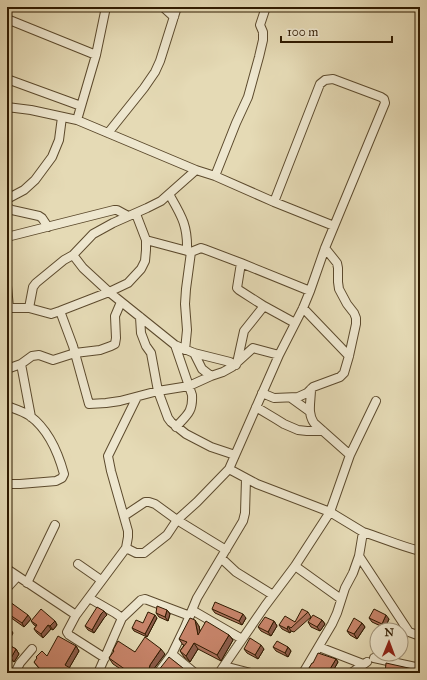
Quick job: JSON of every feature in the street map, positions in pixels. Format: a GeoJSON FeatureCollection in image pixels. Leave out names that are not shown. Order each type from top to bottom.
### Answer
{"type":"FeatureCollection","features":[{"type":"Feature","properties":{"kind":"street"},"geometry":{"type":"LineString","coordinates":[[77,120],[96,55],[106,7]]}},
{"type":"Feature","properties":{"kind":"street"},"geometry":{"type":"LineString","coordinates":[[163,7],[174,17]]}},
{"type":"Feature","properties":{"kind":"street"},"geometry":{"type":"LineString","coordinates":[[108,133],[155,72],[160,61],[177,7]]}},
{"type":"Feature","properties":{"kind":"street"},"geometry":{"type":"LineString","coordinates":[[215,176],[248,97],[263,40],[263,32],[260,25],[266,7]]}},
{"type":"Feature","properties":{"kind":"street"},"geometry":{"type":"LineString","coordinates":[[7,20],[96,55]]}},
{"type":"Feature","properties":{"kind":"street"},"geometry":{"type":"LineString","coordinates":[[7,79],[81,106]]}},
{"type":"Feature","properties":{"kind":"street"},"geometry":{"type":"LineString","coordinates":[[126,548],[136,553],[144,553],[167,535],[177,520],[229,469],[279,355],[303,308],[325,248],[385,103],[384,99],[333,79],[325,80],[320,84],[274,202]]}},
{"type":"Feature","properties":{"kind":"street"},"geometry":{"type":"LineString","coordinates":[[7,107],[31,110],[77,120],[334,226]]}},
{"type":"Feature","properties":{"kind":"street"},"geometry":{"type":"LineString","coordinates":[[7,199],[24,190],[35,180],[52,157],[59,140],[62,117]]}},
{"type":"Feature","properties":{"kind":"street"},"geometry":{"type":"LineString","coordinates":[[29,308],[33,287],[36,283],[64,260],[73,255],[93,234],[161,201],[196,170]]}},
{"type":"Feature","properties":{"kind":"street"},"geometry":{"type":"LineString","coordinates":[[169,194],[182,218],[186,230],[189,251],[185,304],[187,330],[185,350]]}},
{"type":"Feature","properties":{"kind":"street"},"geometry":{"type":"LineString","coordinates":[[7,207],[12,210],[39,216],[48,227]]}},
{"type":"Feature","properties":{"kind":"street"},"geometry":{"type":"LineString","coordinates":[[7,237],[117,210],[132,215],[146,240],[145,261],[141,269],[128,283],[60,311],[48,314],[29,308],[8,308],[7,286]]}},
{"type":"Feature","properties":{"kind":"street"},"geometry":{"type":"LineString","coordinates":[[146,240],[189,251],[201,248],[310,291]]}},
{"type":"Feature","properties":{"kind":"street"},"geometry":{"type":"LineString","coordinates":[[262,393],[274,398],[291,398],[301,396],[316,386],[340,377],[344,373],[356,324],[356,318],[338,289],[337,262],[325,248]]}},
{"type":"Feature","properties":{"kind":"street"},"geometry":{"type":"LineString","coordinates":[[73,255],[87,272],[109,292],[175,345],[194,353],[236,364]]}},
{"type":"Feature","properties":{"kind":"street"},"geometry":{"type":"LineString","coordinates":[[241,263],[239,290],[295,323]]}},
{"type":"Feature","properties":{"kind":"street"},"geometry":{"type":"LineString","coordinates":[[7,369],[21,364],[32,356],[39,355],[53,360],[76,353],[100,350],[115,344],[116,338],[114,318],[121,302]]}},
{"type":"Feature","properties":{"kind":"street"},"geometry":{"type":"LineString","coordinates":[[236,364],[244,331],[264,306]]}},
{"type":"Feature","properties":{"kind":"street"},"geometry":{"type":"LineString","coordinates":[[303,308],[349,356]]}},
{"type":"Feature","properties":{"kind":"street"},"geometry":{"type":"LineString","coordinates":[[60,311],[74,346],[89,404],[106,403],[158,391],[190,386],[228,370],[254,348]]}},
{"type":"Feature","properties":{"kind":"street"},"geometry":{"type":"LineString","coordinates":[[140,317],[141,333],[146,346],[151,353],[158,391],[168,418],[176,427],[186,434],[210,447],[235,455]]}},
{"type":"Feature","properties":{"kind":"street"},"geometry":{"type":"LineString","coordinates":[[242,340],[254,348],[279,355]]}},
{"type":"Feature","properties":{"kind":"street"},"geometry":{"type":"LineString","coordinates":[[175,345],[192,394],[192,408],[176,427]]}},
{"type":"Feature","properties":{"kind":"street"},"geometry":{"type":"LineString","coordinates":[[194,353],[202,369],[211,376]]}},
{"type":"Feature","properties":{"kind":"street"},"geometry":{"type":"LineString","coordinates":[[21,364],[31,417]]}},
{"type":"Feature","properties":{"kind":"street"},"geometry":{"type":"LineString","coordinates":[[200,381],[202,369]]}},
{"type":"Feature","properties":{"kind":"street"},"geometry":{"type":"LineString","coordinates":[[311,389],[309,411],[311,419],[350,455]]}},
{"type":"Feature","properties":{"kind":"street"},"geometry":{"type":"LineString","coordinates":[[105,658],[69,635],[67,632],[76,615],[126,548],[128,535],[108,456],[137,397]]}},
{"type":"Feature","properties":{"kind":"street"},"geometry":{"type":"LineString","coordinates":[[291,398],[309,411]]}},
{"type":"Feature","properties":{"kind":"street"},"geometry":{"type":"LineString","coordinates":[[219,673],[295,566],[330,512],[350,455],[376,401]]}},
{"type":"Feature","properties":{"kind":"street"},"geometry":{"type":"LineString","coordinates":[[7,406],[31,417],[43,428],[49,436],[60,458],[64,474],[62,478],[56,481],[7,484]]}},
{"type":"Feature","properties":{"kind":"street"},"geometry":{"type":"LineString","coordinates":[[256,407],[284,424],[298,430],[323,431]]}},
{"type":"Feature","properties":{"kind":"street"},"geometry":{"type":"LineString","coordinates":[[229,469],[257,484],[330,512],[363,532],[410,549],[420,551]]}},
{"type":"Feature","properties":{"kind":"street"},"geometry":{"type":"LineString","coordinates":[[158,673],[172,654],[197,598],[244,517],[246,479]]}},
{"type":"Feature","properties":{"kind":"street"},"geometry":{"type":"LineString","coordinates":[[124,516],[145,502],[149,502],[155,504],[177,520],[226,550]]}},
{"type":"Feature","properties":{"kind":"street"},"geometry":{"type":"LineString","coordinates":[[27,583],[55,525]]}},
{"type":"Feature","properties":{"kind":"street"},"geometry":{"type":"LineString","coordinates":[[303,673],[337,613],[345,588],[353,573],[359,556],[363,532]]}},
{"type":"Feature","properties":{"kind":"street"},"geometry":{"type":"LineString","coordinates":[[359,556],[399,622]]}},
{"type":"Feature","properties":{"kind":"street"},"geometry":{"type":"LineString","coordinates":[[221,558],[236,572],[273,595]]}},
{"type":"Feature","properties":{"kind":"street"},"geometry":{"type":"LineString","coordinates":[[78,564],[102,580]]}},
{"type":"Feature","properties":{"kind":"street"},"geometry":{"type":"LineString","coordinates":[[295,566],[341,599]]}},
{"type":"Feature","properties":{"kind":"street"},"geometry":{"type":"LineString","coordinates":[[7,569],[76,615]]}},
{"type":"Feature","properties":{"kind":"street"},"geometry":{"type":"LineString","coordinates":[[7,588],[17,577]]}},
{"type":"Feature","properties":{"kind":"street"},"geometry":{"type":"LineString","coordinates":[[89,598],[122,618]]}},
{"type":"Feature","properties":{"kind":"street"},"geometry":{"type":"LineString","coordinates":[[98,673],[122,618],[141,600],[145,599],[191,613],[242,639]]}},
{"type":"Feature","properties":{"kind":"street"},"geometry":{"type":"LineString","coordinates":[[409,632],[420,636]]}},
{"type":"Feature","properties":{"kind":"street"},"geometry":{"type":"LineString","coordinates":[[319,647],[364,664]]}},
{"type":"Feature","properties":{"kind":"street"},"geometry":{"type":"LineString","coordinates":[[15,673],[20,663],[32,649]]}},
{"type":"Feature","properties":{"kind":"street"},"geometry":{"type":"LineString","coordinates":[[172,654],[195,673]]}},
{"type":"Feature","properties":{"kind":"street"},"geometry":{"type":"LineString","coordinates":[[351,673],[369,661]]}},
{"type":"Feature","properties":{"kind":"street"},"geometry":{"type":"LineString","coordinates":[[398,662],[420,668]]}},
{"type":"Feature","properties":{"kind":"street"},"geometry":{"type":"LineString","coordinates":[[224,666],[251,673]]}},
{"type":"Feature","properties":{"kind":"building"},"geometry":{"type":"Polygon","coordinates":[[[10,602],[28,615],[22,623],[7,613],[7,605],[10,602]]]}},
{"type":"Feature","properties":{"kind":"building"},"geometry":{"type":"Polygon","coordinates":[[[215,602],[243,614],[239,621],[212,609],[215,602]]]}},
{"type":"Feature","properties":{"kind":"building"},"geometry":{"type":"Polygon","coordinates":[[[157,606],[167,610],[165,617],[156,613],[157,606]]]}},
{"type":"Feature","properties":{"kind":"building"},"geometry":{"type":"Polygon","coordinates":[[[97,607],[104,611],[92,630],[85,626],[97,607]]]}},
{"type":"Feature","properties":{"kind":"building"},"geometry":{"type":"Polygon","coordinates":[[[41,609],[55,621],[50,626],[48,625],[41,634],[34,629],[37,625],[31,621],[41,609]]]}},
{"type":"Feature","properties":{"kind":"building"},"geometry":{"type":"Polygon","coordinates":[[[302,609],[308,612],[291,628],[288,626],[287,629],[279,625],[285,616],[295,622],[302,609]]]}},
{"type":"Feature","properties":{"kind":"building"},"geometry":{"type":"Polygon","coordinates":[[[374,609],[386,615],[383,622],[378,622],[369,618],[374,609]]]}},
{"type":"Feature","properties":{"kind":"building"},"geometry":{"type":"Polygon","coordinates":[[[148,612],[155,615],[145,634],[132,628],[136,620],[143,623],[148,612]]]}},
{"type":"Feature","properties":{"kind":"building"},"geometry":{"type":"Polygon","coordinates":[[[313,615],[322,620],[317,627],[308,622],[313,615]]]}},
{"type":"Feature","properties":{"kind":"building"},"geometry":{"type":"Polygon","coordinates":[[[265,617],[274,621],[268,632],[258,627],[265,617]]]}},
{"type":"Feature","properties":{"kind":"building"},"geometry":{"type":"Polygon","coordinates":[[[190,618],[195,620],[198,635],[206,621],[229,635],[217,655],[194,643],[186,656],[180,651],[187,642],[179,639],[190,618]]]}},
{"type":"Feature","properties":{"kind":"building"},"geometry":{"type":"Polygon","coordinates":[[[354,618],[362,623],[354,634],[347,631],[354,618]]]}},
{"type":"Feature","properties":{"kind":"building"},"geometry":{"type":"Polygon","coordinates":[[[7,626],[10,628],[7,633],[7,626]]]}},
{"type":"Feature","properties":{"kind":"building"},"geometry":{"type":"Polygon","coordinates":[[[58,636],[76,646],[65,665],[75,671],[74,673],[46,673],[34,662],[37,658],[36,657],[42,651],[47,656],[58,636]]]}},
{"type":"Feature","properties":{"kind":"building"},"geometry":{"type":"Polygon","coordinates":[[[145,637],[161,649],[150,665],[149,669],[154,673],[124,673],[126,670],[109,658],[118,641],[135,652],[145,637]]]}},
{"type":"Feature","properties":{"kind":"building"},"geometry":{"type":"Polygon","coordinates":[[[250,638],[261,645],[255,655],[244,649],[250,638]]]}},
{"type":"Feature","properties":{"kind":"building"},"geometry":{"type":"Polygon","coordinates":[[[277,641],[288,647],[285,653],[273,647],[277,641]]]}},
{"type":"Feature","properties":{"kind":"building"},"geometry":{"type":"Polygon","coordinates":[[[7,644],[16,649],[11,658],[7,655],[7,644]]]}},
{"type":"Feature","properties":{"kind":"building"},"geometry":{"type":"Polygon","coordinates":[[[318,653],[336,659],[330,669],[332,670],[331,673],[320,673],[309,668],[318,653]]]}},
{"type":"Feature","properties":{"kind":"building"},"geometry":{"type":"Polygon","coordinates":[[[169,657],[188,672],[192,673],[154,673],[158,671],[169,657]]]}},
{"type":"Feature","properties":{"kind":"building"},"geometry":{"type":"Polygon","coordinates":[[[386,663],[413,669],[412,673],[385,673],[386,663]]]}}]}
